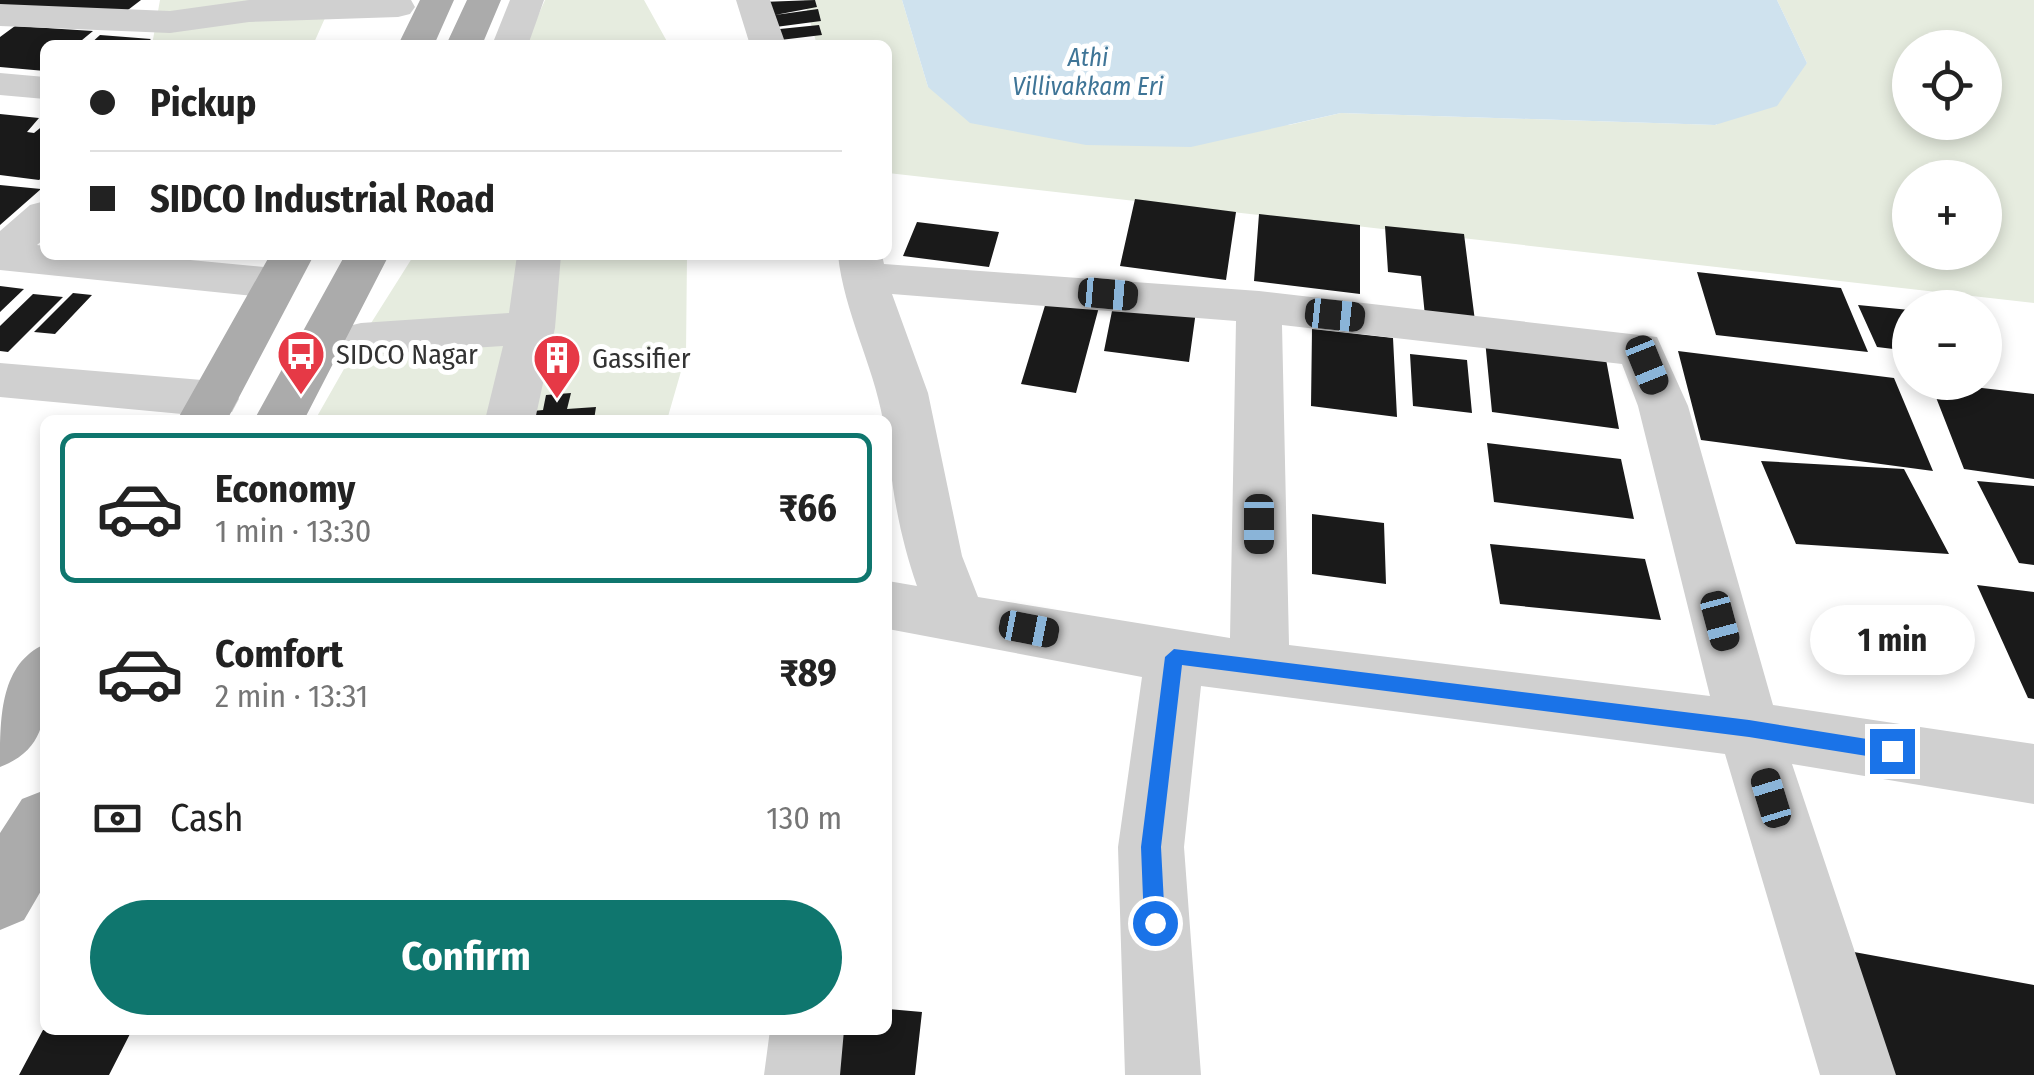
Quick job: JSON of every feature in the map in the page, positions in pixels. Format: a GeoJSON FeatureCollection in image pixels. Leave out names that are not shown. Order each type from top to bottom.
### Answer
{"type":"FeatureCollection","features":[{"type":"Feature","properties":{"kind":"main road"},"geometry":{"type":"LineString","coordinates":[[418,40],[436,0]]}},
{"type":"Feature","properties":{"kind":"main road"},"geometry":{"type":"LineString","coordinates":[[466,40],[484,0]]}},
{"type":"Feature","properties":{"kind":"main road"},"geometry":{"type":"LineString","coordinates":[[281,415],[364,260]]}},
{"type":"Feature","properties":{"kind":"main road"},"geometry":{"type":"LineString","coordinates":[[208,409],[283,269]]}},
{"type":"Feature","properties":{"kind":"main road"},"geometry":{"type":"LineString","coordinates":[[0,739],[40,678]]}},
{"type":"Feature","properties":{"kind":"main road"},"geometry":{"type":"LineString","coordinates":[[0,896],[40,830]]}},
{"type":"Feature","properties":{"kind":"street"},"geometry":{"type":"LineString","coordinates":[[512,40],[527,0]]}},
{"type":"Feature","properties":{"kind":"street"},"geometry":{"type":"LineString","coordinates":[[753,0],[766,40]]}},
{"type":"Feature","properties":{"kind":"street"},"geometry":{"type":"LineString","coordinates":[[0,15],[170,22],[250,12],[400,3]]}},
{"type":"Feature","properties":{"kind":"street"},"geometry":{"type":"LineString","coordinates":[[381,40],[400,3]]}},
{"type":"Feature","properties":{"kind":"street"},"geometry":{"type":"LineString","coordinates":[[0,84],[40,88]]}},
{"type":"Feature","properties":{"kind":"street"},"geometry":{"type":"LineString","coordinates":[[0,256],[40,219]]}},
{"type":"Feature","properties":{"kind":"street"},"geometry":{"type":"LineString","coordinates":[[0,256],[40,258]]}},
{"type":"Feature","properties":{"kind":"street"},"geometry":{"type":"LineString","coordinates":[[87,260],[283,269]]}},
{"type":"Feature","properties":{"kind":"street"},"geometry":{"type":"LineString","coordinates":[[511,415],[531,328],[539,260]]}},
{"type":"Feature","properties":{"kind":"street"},"geometry":{"type":"LineString","coordinates":[[956,615],[934,556],[903,393],[861,266],[1640,349],[1663,406],[1749,729],[1858,1075]]}},
{"type":"Feature","properties":{"kind":"street"},"geometry":{"type":"LineString","coordinates":[[1259,306],[1259,668]]}},
{"type":"Feature","properties":{"kind":"street"},"geometry":{"type":"LineString","coordinates":[[360,339],[531,328]]}},
{"type":"Feature","properties":{"kind":"street"},"geometry":{"type":"LineString","coordinates":[[0,380],[208,409]]}},
{"type":"Feature","properties":{"kind":"street"},"geometry":{"type":"LineString","coordinates":[[892,606],[1174,657],[1749,729],[2034,774]]}},
{"type":"Feature","properties":{"kind":"street"},"geometry":{"type":"LineString","coordinates":[[1163,1075],[1151,847],[1174,657]]}},
{"type":"Feature","properties":{"kind":"street"},"geometry":{"type":"LineString","coordinates":[[802,1075],[806,1035]]}},
{"type":"Feature","properties":{"kind":"shaded area"},"geometry":{"type":"Polygon","coordinates":[[[160,0],[333,0],[315,40],[153,40],[160,0]]]}},
{"type":"Feature","properties":{"kind":"shaded area"},"geometry":{"type":"Polygon","coordinates":[[[545,0],[644,0],[666,40],[527,40],[545,0]]]}},
{"type":"Feature","properties":{"kind":"shaded area"},"geometry":{"type":"Polygon","coordinates":[[[804,0],[902,0],[928,87],[1289,125],[1341,113],[1716,125],[1807,63],[1777,0],[2034,0],[2034,303],[2002,299],[2002,290],[1919,290],[892,173],[892,40],[816,40],[804,0]]]}},
{"type":"Feature","properties":{"kind":"shaded area"},"geometry":{"type":"Polygon","coordinates":[[[411,260],[687,260],[686,354],[668,415],[318,415],[411,260]]]}},
{"type":"Feature","properties":{"kind":"water","name":"Athi Villivakkam Eri"},"geometry":{"type":"Polygon","coordinates":[[[902,0],[1777,0],[1807,63],[1777,106],[1715,125],[1341,113],[1191,147],[1086,145],[970,123],[928,87],[902,0]]]}},
{"type":"Feature","properties":{"kind":"building"},"geometry":{"type":"Polygon","coordinates":[[[0,0],[141,0],[120,16],[0,7],[0,0]]]}},
{"type":"Feature","properties":{"kind":"building"},"geometry":{"type":"Polygon","coordinates":[[[815,0],[817,7],[775,15],[818,9],[821,21],[768,28],[760,2],[815,0]]]}},
{"type":"Feature","properties":{"kind":"building"},"geometry":{"type":"Polygon","coordinates":[[[819,25],[822,35],[772,40],[770,30],[819,25]]]}},
{"type":"Feature","properties":{"kind":"building"},"geometry":{"type":"Polygon","coordinates":[[[15,26],[93,31],[82,40],[40,40],[40,71],[0,67],[0,37],[15,26]]]}},
{"type":"Feature","properties":{"kind":"building"},"geometry":{"type":"Polygon","coordinates":[[[100,35],[151,39],[150,40],[94,40],[100,35]]]}},
{"type":"Feature","properties":{"kind":"building"},"geometry":{"type":"Polygon","coordinates":[[[0,114],[39,118],[27,132],[40,128],[40,179],[0,175],[0,114]]]}},
{"type":"Feature","properties":{"kind":"building"},"geometry":{"type":"Polygon","coordinates":[[[0,185],[40,189],[40,190],[0,225],[0,185]]]}},
{"type":"Feature","properties":{"kind":"building"},"geometry":{"type":"Polygon","coordinates":[[[1135,199],[1236,212],[1226,280],[1120,266],[1135,199]]]}},
{"type":"Feature","properties":{"kind":"building"},"geometry":{"type":"Polygon","coordinates":[[[1259,214],[1360,225],[1360,294],[1254,281],[1259,214]]]}},
{"type":"Feature","properties":{"kind":"building"},"geometry":{"type":"Polygon","coordinates":[[[917,222],[999,232],[989,267],[903,256],[917,222]]]}},
{"type":"Feature","properties":{"kind":"building"},"geometry":{"type":"Polygon","coordinates":[[[1385,226],[1464,234],[1475,321],[1425,316],[1421,276],[1388,272],[1385,226]]]}},
{"type":"Feature","properties":{"kind":"building"},"geometry":{"type":"Polygon","coordinates":[[[1697,272],[1841,288],[1868,352],[1716,335],[1697,272]]]}},
{"type":"Feature","properties":{"kind":"building"},"geometry":{"type":"Polygon","coordinates":[[[0,286],[24,289],[0,312],[0,286]]]}},
{"type":"Feature","properties":{"kind":"building"},"geometry":{"type":"Polygon","coordinates":[[[73,293],[92,295],[55,334],[34,332],[73,293]]]}},
{"type":"Feature","properties":{"kind":"building"},"geometry":{"type":"Polygon","coordinates":[[[33,294],[63,297],[8,352],[0,351],[0,326],[33,294]]]}},
{"type":"Feature","properties":{"kind":"building"},"geometry":{"type":"Polygon","coordinates":[[[1047,299],[1099,307],[1076,393],[1021,384],[1047,299]]]}},
{"type":"Feature","properties":{"kind":"building"},"geometry":{"type":"Polygon","coordinates":[[[1114,301],[1196,311],[1189,362],[1104,351],[1114,301]]]}},
{"type":"Feature","properties":{"kind":"building"},"geometry":{"type":"Polygon","coordinates":[[[1858,305],[1892,308],[1892,349],[1877,347],[1858,305]]]}},
{"type":"Feature","properties":{"kind":"building"},"geometry":{"type":"Polygon","coordinates":[[[1312,329],[1393,338],[1397,417],[1311,406],[1312,329]]]}},
{"type":"Feature","properties":{"kind":"building"},"geometry":{"type":"Polygon","coordinates":[[[1485,340],[1605,354],[1619,429],[1492,412],[1485,340]]]}},
{"type":"Feature","properties":{"kind":"building"},"geometry":{"type":"Polygon","coordinates":[[[1678,351],[1892,378],[1892,400],[1903,400],[1933,471],[1701,440],[1678,351]]]}},
{"type":"Feature","properties":{"kind":"building"},"geometry":{"type":"Polygon","coordinates":[[[1410,354],[1467,360],[1472,413],[1413,406],[1410,354]]]}},
{"type":"Feature","properties":{"kind":"building"},"geometry":{"type":"Polygon","coordinates":[[[2002,390],[2034,394],[2034,479],[1964,469],[1937,400],[2002,400],[2002,390]]]}},
{"type":"Feature","properties":{"kind":"building","name":"Gassifier"},"geometry":{"type":"Polygon","coordinates":[[[571,393],[567,409],[596,407],[595,415],[523,415],[543,410],[546,395],[571,393]]]}},
{"type":"Feature","properties":{"kind":"building"},"geometry":{"type":"Polygon","coordinates":[[[1487,443],[1621,459],[1634,519],[1494,502],[1487,443]]]}},
{"type":"Feature","properties":{"kind":"building"},"geometry":{"type":"Polygon","coordinates":[[[1761,461],[1904,469],[1949,554],[1796,544],[1761,461]]]}},
{"type":"Feature","properties":{"kind":"building"},"geometry":{"type":"Polygon","coordinates":[[[1977,481],[2034,486],[2034,565],[2019,563],[1977,481]]]}},
{"type":"Feature","properties":{"kind":"building"},"geometry":{"type":"Polygon","coordinates":[[[1312,514],[1384,523],[1386,584],[1312,574],[1312,514]]]}},
{"type":"Feature","properties":{"kind":"building"},"geometry":{"type":"Polygon","coordinates":[[[1490,544],[1645,559],[1661,620],[1500,604],[1490,544]]]}},
{"type":"Feature","properties":{"kind":"building"},"geometry":{"type":"Polygon","coordinates":[[[1977,585],[2034,592],[2034,699],[2028,698],[1977,585]]]}},
{"type":"Feature","properties":{"kind":"building"},"geometry":{"type":"Polygon","coordinates":[[[1854,952],[2034,985],[2034,1075],[1886,1075],[1854,952]]]}},
{"type":"Feature","properties":{"kind":"building"},"geometry":{"type":"Polygon","coordinates":[[[892,1009],[922,1012],[915,1075],[832,1075],[839,1035],[892,1035],[892,1009]]]}},
{"type":"Feature","properties":{"kind":"building"},"geometry":{"type":"Polygon","coordinates":[[[40,1035],[129,1035],[109,1075],[19,1075],[40,1035]]]}},
{"type":"Feature","properties":{"kind":"place","name":"SIDCO Nagar"},"geometry":{"type":"Point","coordinates":[301,396]}},
{"type":"Feature","properties":{"kind":"place","name":"Gassifier"},"geometry":{"type":"Point","coordinates":[557,400]}},
{"type":"Feature","properties":{"kind":"route"},"geometry":{"type":"LineString","coordinates":[[1155,923],[1151,847],[1174,657],[1749,729],[1892,751]]}}]}
